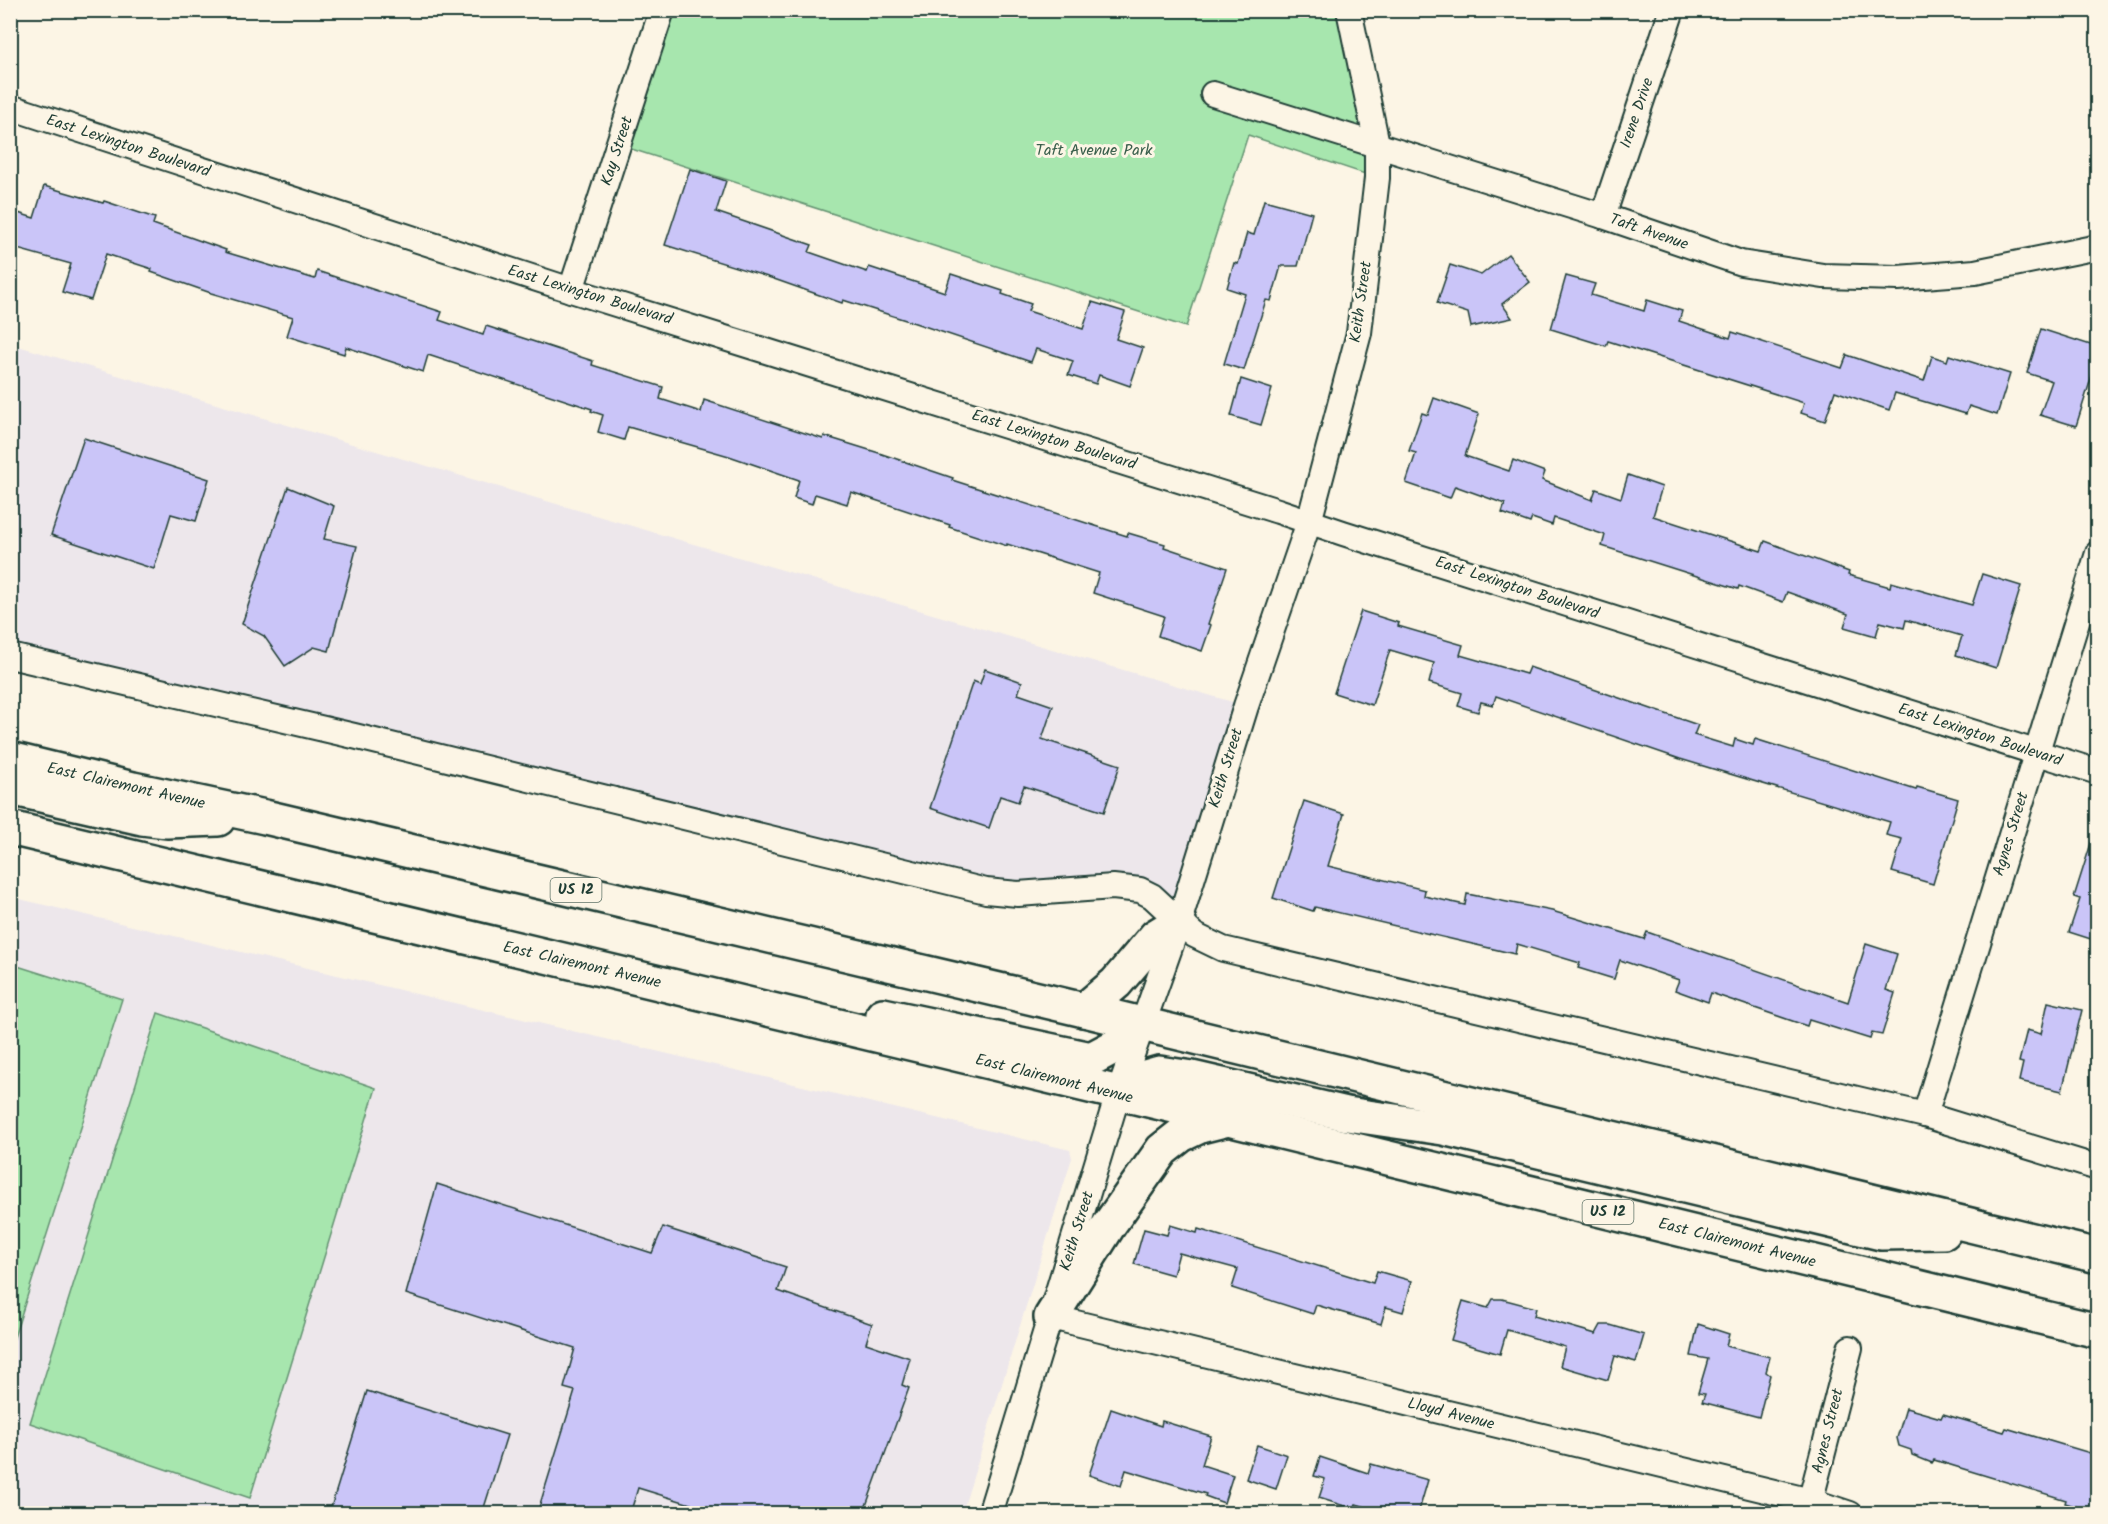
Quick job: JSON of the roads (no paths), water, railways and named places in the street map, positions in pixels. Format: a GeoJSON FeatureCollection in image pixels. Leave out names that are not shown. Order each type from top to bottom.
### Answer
{"type":"FeatureCollection","features":[{"type":"Feature","properties":{"kind":"main road","name":"East Clairemont Avenue"},"geometry":{"type":"LineString","coordinates":[[10,759],[1084,1010],[2097,1256]]}},
{"type":"Feature","properties":{"kind":"main road"},"geometry":{"type":"LineString","coordinates":[[10,788],[167,821],[265,817]]}},
{"type":"Feature","properties":{"kind":"main road","name":"East Clairemont Avenue"},"geometry":{"type":"LineString","coordinates":[[10,828],[1228,1119],[2097,1331]]}},
{"type":"Feature","properties":{"kind":"main road"},"geometry":{"type":"LineString","coordinates":[[1084,1010],[1116,983],[1156,936],[1179,922]]}},
{"type":"Feature","properties":{"kind":"main road"},"geometry":{"type":"LineString","coordinates":[[707,995],[802,998],[1091,1059],[1121,1043],[1142,1024]]}},
{"type":"Feature","properties":{"kind":"main road"},"geometry":{"type":"LineString","coordinates":[[1118,1094],[1138,1079],[1159,1073],[1192,1078],[1347,1114],[1443,1128],[1881,1233],[1997,1232]]}},
{"type":"Feature","properties":{"kind":"main road"},"geometry":{"type":"LineString","coordinates":[[1051,1317],[1109,1225],[1162,1150],[1181,1135],[1200,1126],[1228,1119]]}},
{"type":"Feature","properties":{"kind":"street","name":"Kay Street"},"geometry":{"type":"LineString","coordinates":[[571,290],[662,10]]}},
{"type":"Feature","properties":{"kind":"street","name":"Keith Street"},"geometry":{"type":"LineString","coordinates":[[990,1514],[1118,1094],[1179,922],[1246,706],[1309,522],[1359,333],[1377,178],[1377,144],[1349,10]]}},
{"type":"Feature","properties":{"kind":"street","name":"Irene Drive"},"geometry":{"type":"LineString","coordinates":[[1604,216],[1672,10]]}},
{"type":"Feature","properties":{"kind":"street","name":"Taft Avenue"},"geometry":{"type":"LineString","coordinates":[[1213,94],[1604,216],[1741,263],[1823,276],[1898,278],[1975,272],[2097,247]]}},
{"type":"Feature","properties":{"kind":"street","name":"East Lexington Boulevard"},"geometry":{"type":"LineString","coordinates":[[10,107],[571,290],[1278,511],[2097,772]]}},
{"type":"Feature","properties":{"kind":"street","name":"Agnes Street"},"geometry":{"type":"LineString","coordinates":[[1925,1115],[2097,553]]}},
{"type":"Feature","properties":{"kind":"street"},"geometry":{"type":"LineString","coordinates":[[10,656],[365,739],[986,891],[1018,894],[1113,887],[1140,890],[1152,896],[1194,935],[1223,949],[1925,1115],[2097,1168]]}},
{"type":"Feature","properties":{"kind":"street","name":"Lloyd Avenue"},"geometry":{"type":"LineString","coordinates":[[1051,1317],[1809,1507],[1850,1514]]}},
{"type":"Feature","properties":{"kind":"street","name":"Agnes Street"},"geometry":{"type":"LineString","coordinates":[[1809,1507],[1850,1348]]}},
{"type":"Feature","properties":{"kind":"park label","name":"Taft Avenue Park"},"geometry":{"type":"Point","coordinates":[1094,150]}}]}
